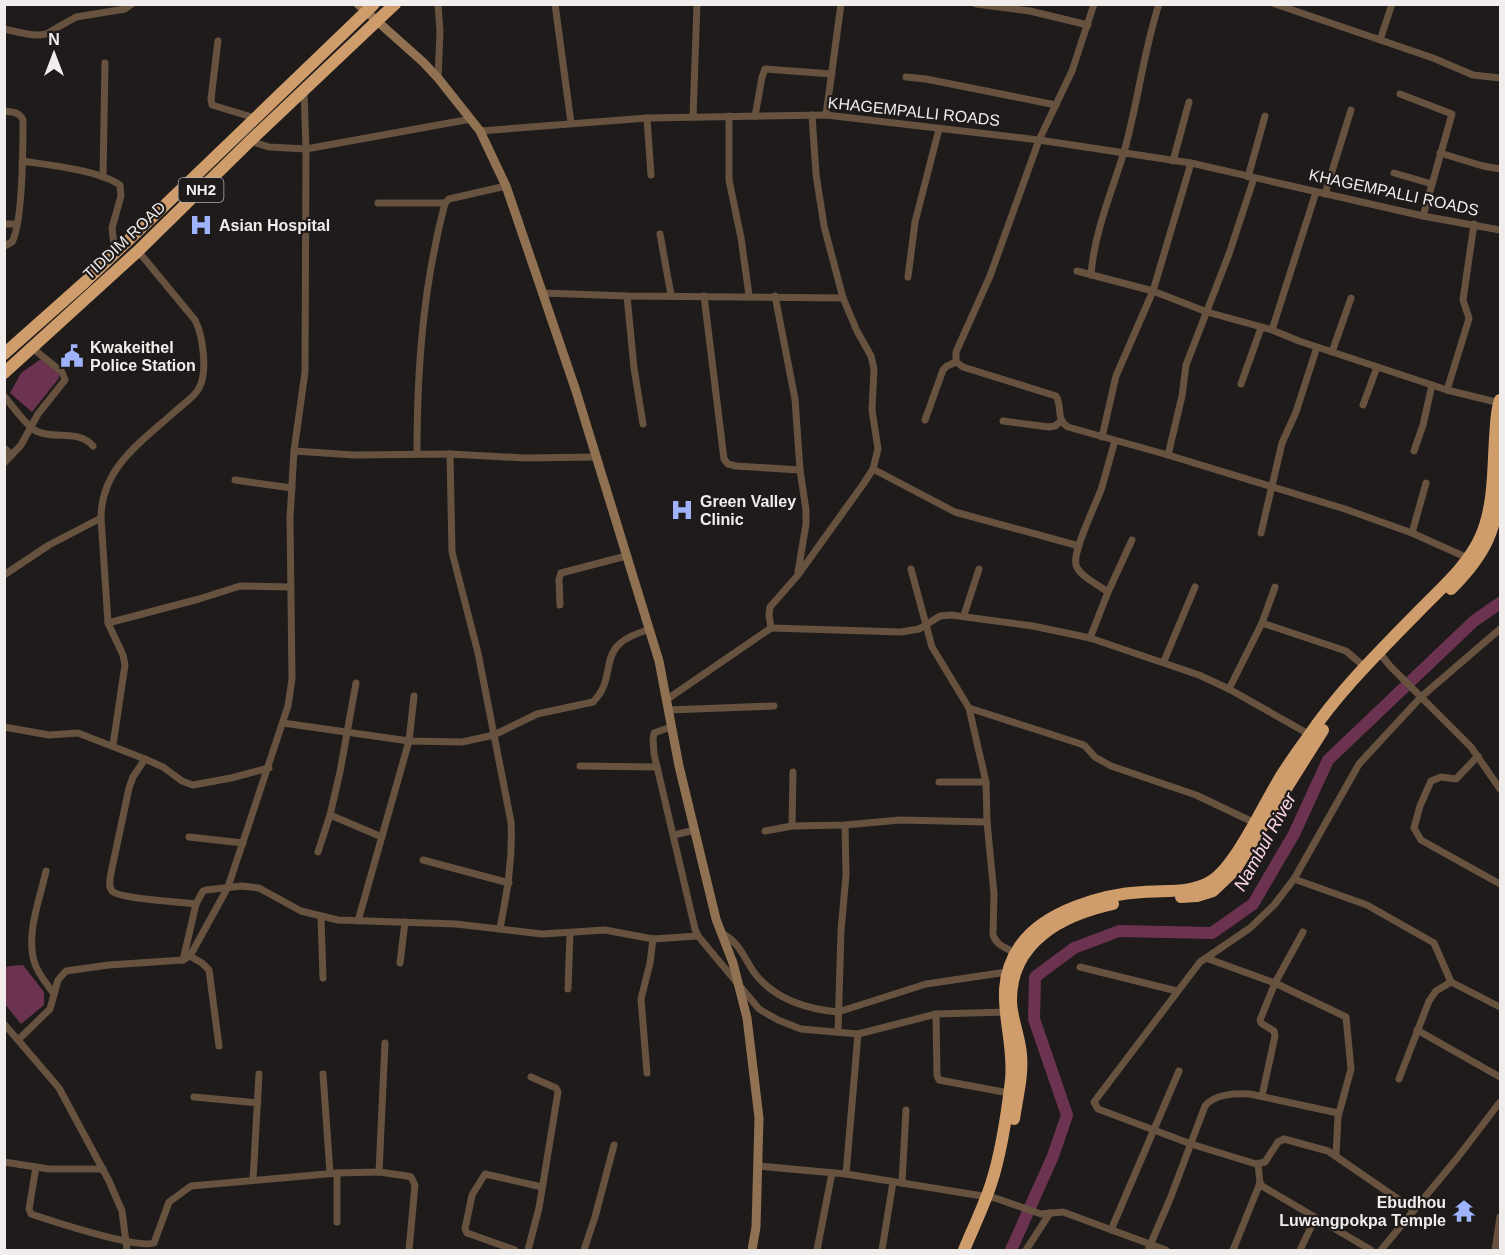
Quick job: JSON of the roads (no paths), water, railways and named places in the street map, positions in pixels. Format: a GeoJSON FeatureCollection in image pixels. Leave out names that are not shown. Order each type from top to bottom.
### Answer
{"type":"FeatureCollection","features":[{"type":"Feature","properties":{"kind":"highway","name":"TIDDIM ROAD"},"geometry":{"type":"LineString","coordinates":[[4,373],[138,251],[395,4]]}},
{"type":"Feature","properties":{"kind":"highway","name":"TIDDIM ROAD"},"geometry":{"type":"LineString","coordinates":[[4,354],[115,254],[366,7]]}},
{"type":"Feature","properties":{"kind":"highway"},"geometry":{"type":"LineString","coordinates":[[1472,560],[1486,522],[1500,402]]}},
{"type":"Feature","properties":{"kind":"highway"},"geometry":{"type":"LineString","coordinates":[[964,1251],[990,1197],[998,1160],[1009,1093],[1012,1052],[1005,982],[1016,952],[1039,926],[1055,916],[1093,901],[1123,893],[1187,890],[1212,881],[1231,860],[1278,781],[1366,669],[1384,658],[1441,599],[1493,531],[1499,501],[1500,479]]}},
{"type":"Feature","properties":{"kind":"highway"},"geometry":{"type":"LineString","coordinates":[[973,1251],[1009,1143],[1021,1068],[1019,1038],[1008,1012],[1019,965],[1034,940],[1043,932],[1103,906],[1137,899],[1197,896],[1213,891],[1235,870],[1263,827],[1313,736]]}},
{"type":"Feature","properties":{"kind":"street"},"geometry":{"type":"LineString","coordinates":[[4,28],[40,36],[76,16],[125,9],[132,4]]}},
{"type":"Feature","properties":{"kind":"street"},"geometry":{"type":"LineString","coordinates":[[438,4],[440,32],[438,78]]}},
{"type":"Feature","properties":{"kind":"street"},"geometry":{"type":"LineString","coordinates":[[555,4],[572,123]]}},
{"type":"Feature","properties":{"kind":"street"},"geometry":{"type":"LineString","coordinates":[[693,117],[698,4]]}},
{"type":"Feature","properties":{"kind":"street"},"geometry":{"type":"LineString","coordinates":[[826,115],[841,4]]}},
{"type":"Feature","properties":{"kind":"street"},"geometry":{"type":"LineString","coordinates":[[976,4],[1030,11],[1088,25]]}},
{"type":"Feature","properties":{"kind":"street"},"geometry":{"type":"LineString","coordinates":[[956,362],[956,352],[990,276],[1039,140],[1072,71],[1094,4]]}},
{"type":"Feature","properties":{"kind":"street"},"geometry":{"type":"LineString","coordinates":[[1091,275],[1093,253],[1123,153],[1145,53],[1159,4]]}},
{"type":"Feature","properties":{"kind":"street"},"geometry":{"type":"LineString","coordinates":[[1275,4],[1433,58],[1473,75],[1500,78]]}},
{"type":"Feature","properties":{"kind":"street"},"geometry":{"type":"LineString","coordinates":[[1380,40],[1392,4]]}},
{"type":"Feature","properties":{"kind":"street"},"geometry":{"type":"LineString","coordinates":[[366,7],[377,21],[438,78],[480,131],[506,186],[597,457],[659,661],[689,832],[721,933],[733,963],[747,1018],[759,1118],[756,1227],[752,1251]]}},
{"type":"Feature","properties":{"kind":"street"},"geometry":{"type":"LineString","coordinates":[[218,41],[212,104],[217,108],[255,118]]}},
{"type":"Feature","properties":{"kind":"street"},"geometry":{"type":"LineString","coordinates":[[103,177],[105,63]]}},
{"type":"Feature","properties":{"kind":"street"},"geometry":{"type":"LineString","coordinates":[[755,116],[765,69],[832,74]]}},
{"type":"Feature","properties":{"kind":"street"},"geometry":{"type":"LineString","coordinates":[[906,77],[1056,105]]}},
{"type":"Feature","properties":{"kind":"street"},"geometry":{"type":"LineString","coordinates":[[187,958],[228,887],[283,723],[292,679],[290,529],[294,451],[305,372],[304,89]]}},
{"type":"Feature","properties":{"kind":"street"},"geometry":{"type":"LineString","coordinates":[[1400,94],[1452,114],[1423,216]]}},
{"type":"Feature","properties":{"kind":"street"},"geometry":{"type":"LineString","coordinates":[[1173,161],[1189,102]]}},
{"type":"Feature","properties":{"kind":"street"},"geometry":{"type":"LineString","coordinates":[[1272,330],[1351,110]]}},
{"type":"Feature","properties":{"kind":"street"},"geometry":{"type":"LineString","coordinates":[[4,111],[16,112],[23,120],[17,224],[12,242],[4,246]]}},
{"type":"Feature","properties":{"kind":"street"},"geometry":{"type":"LineString","coordinates":[[771,628],[770,607],[798,575],[873,469],[878,449],[872,410],[874,369],[871,356],[843,298],[824,226],[816,174],[812,115]]}},
{"type":"Feature","properties":{"kind":"street","name":"KHAGEMPALLI ROADS"},"geometry":{"type":"LineString","coordinates":[[480,131],[647,118],[826,115],[1039,140],[1191,163],[1423,216],[1500,230]]}},
{"type":"Feature","properties":{"kind":"street"},"geometry":{"type":"LineString","coordinates":[[729,116],[729,180],[741,238],[749,296]]}},
{"type":"Feature","properties":{"kind":"street"},"geometry":{"type":"LineString","coordinates":[[1168,455],[1182,396],[1185,371],[1243,217],[1265,116]]}},
{"type":"Feature","properties":{"kind":"street"},"geometry":{"type":"LineString","coordinates":[[647,118],[651,174]]}},
{"type":"Feature","properties":{"kind":"street"},"geometry":{"type":"LineString","coordinates":[[250,141],[269,147],[306,149],[471,119]]}},
{"type":"Feature","properties":{"kind":"street"},"geometry":{"type":"LineString","coordinates":[[908,277],[915,222],[939,129]]}},
{"type":"Feature","properties":{"kind":"street"},"geometry":{"type":"LineString","coordinates":[[1440,153],[1500,169]]}},
{"type":"Feature","properties":{"kind":"street"},"geometry":{"type":"LineString","coordinates":[[22,161],[103,177],[116,182],[121,190],[112,228],[115,254]]}},
{"type":"Feature","properties":{"kind":"street"},"geometry":{"type":"LineString","coordinates":[[1102,437],[1116,376],[1153,291],[1191,163]]}},
{"type":"Feature","properties":{"kind":"street"},"geometry":{"type":"LineString","coordinates":[[1394,173],[1432,184]]}},
{"type":"Feature","properties":{"kind":"street"},"geometry":{"type":"LineString","coordinates":[[378,202],[445,203],[449,200],[506,186]]}},
{"type":"Feature","properties":{"kind":"street"},"geometry":{"type":"LineString","coordinates":[[417,454],[421,327],[445,203]]}},
{"type":"Feature","properties":{"kind":"street"},"geometry":{"type":"LineString","coordinates":[[4,224],[17,224]]}},
{"type":"Feature","properties":{"kind":"street"},"geometry":{"type":"LineString","coordinates":[[1447,390],[1468,322],[1463,300],[1474,224]]}},
{"type":"Feature","properties":{"kind":"street"},"geometry":{"type":"LineString","coordinates":[[660,234],[671,295]]}},
{"type":"Feature","properties":{"kind":"street"},"geometry":{"type":"LineString","coordinates":[[112,745],[124,665],[123,655],[108,623],[101,518],[102,501],[112,474],[145,435],[196,392],[202,382],[203,373],[200,333],[195,320],[138,251]]}},
{"type":"Feature","properties":{"kind":"street"},"geometry":{"type":"LineString","coordinates":[[1077,271],[1153,291],[1207,312],[1272,330],[1447,390],[1500,402]]}},
{"type":"Feature","properties":{"kind":"street"},"geometry":{"type":"LineString","coordinates":[[543,293],[843,298]]}},
{"type":"Feature","properties":{"kind":"street"},"geometry":{"type":"LineString","coordinates":[[627,296],[634,368],[643,424]]}},
{"type":"Feature","properties":{"kind":"street"},"geometry":{"type":"LineString","coordinates":[[775,296],[795,399],[806,524],[798,575]]}},
{"type":"Feature","properties":{"kind":"street"},"geometry":{"type":"LineString","coordinates":[[704,297],[724,459],[728,464],[736,466],[800,470]]}},
{"type":"Feature","properties":{"kind":"street"},"geometry":{"type":"LineString","coordinates":[[1332,352],[1351,298]]}},
{"type":"Feature","properties":{"kind":"street"},"geometry":{"type":"LineString","coordinates":[[1241,384],[1261,328]]}},
{"type":"Feature","properties":{"kind":"street"},"geometry":{"type":"LineString","coordinates":[[1261,533],[1282,442],[1296,412],[1317,347]]}},
{"type":"Feature","properties":{"kind":"street"},"geometry":{"type":"LineString","coordinates":[[4,463],[21,445],[38,414],[65,380],[62,372],[32,348]]}},
{"type":"Feature","properties":{"kind":"street"},"geometry":{"type":"LineString","coordinates":[[925,420],[943,370],[956,362]]}},
{"type":"Feature","properties":{"kind":"street"},"geometry":{"type":"LineString","coordinates":[[956,362],[963,367],[1056,396],[1059,400],[1061,421],[1068,427],[1345,509],[1412,533],[1472,560]]}},
{"type":"Feature","properties":{"kind":"street"},"geometry":{"type":"LineString","coordinates":[[1363,405],[1377,367]]}},
{"type":"Feature","properties":{"kind":"street"},"geometry":{"type":"LineString","coordinates":[[1414,450],[1423,425],[1432,385]]}},
{"type":"Feature","properties":{"kind":"street"},"geometry":{"type":"LineString","coordinates":[[4,396],[31,428],[43,434],[82,438],[93,446]]}},
{"type":"Feature","properties":{"kind":"street"},"geometry":{"type":"LineString","coordinates":[[1003,421],[1049,427],[1061,421]]}},
{"type":"Feature","properties":{"kind":"street"},"geometry":{"type":"LineString","coordinates":[[1108,592],[1079,572],[1076,566],[1079,546],[1095,508],[1115,441]]}},
{"type":"Feature","properties":{"kind":"street"},"geometry":{"type":"LineString","coordinates":[[4,448],[12,456]]}},
{"type":"Feature","properties":{"kind":"street"},"geometry":{"type":"LineString","coordinates":[[294,451],[354,455],[597,457]]}},
{"type":"Feature","properties":{"kind":"street"},"geometry":{"type":"LineString","coordinates":[[450,454],[452,552],[457,580],[478,653],[511,822],[509,883],[500,928]]}},
{"type":"Feature","properties":{"kind":"street"},"geometry":{"type":"LineString","coordinates":[[873,469],[955,512],[1079,546]]}},
{"type":"Feature","properties":{"kind":"street"},"geometry":{"type":"LineString","coordinates":[[235,480],[292,488]]}},
{"type":"Feature","properties":{"kind":"street"},"geometry":{"type":"LineString","coordinates":[[1412,533],[1426,483]]}},
{"type":"Feature","properties":{"kind":"street"},"geometry":{"type":"LineString","coordinates":[[4,575],[48,545],[101,518]]}},
{"type":"Feature","properties":{"kind":"street"},"geometry":{"type":"LineString","coordinates":[[1090,638],[1132,540]]}},
{"type":"Feature","properties":{"kind":"street"},"geometry":{"type":"LineString","coordinates":[[560,605],[559,579],[561,573],[626,556]]}},
{"type":"Feature","properties":{"kind":"street"},"geometry":{"type":"LineString","coordinates":[[912,569],[926,626],[937,657],[969,708],[986,782],[987,822],[994,894],[993,935],[999,945],[1016,952]]}},
{"type":"Feature","properties":{"kind":"street"},"geometry":{"type":"LineString","coordinates":[[964,615],[980,569]]}},
{"type":"Feature","properties":{"kind":"street"},"geometry":{"type":"LineString","coordinates":[[108,623],[240,586],[290,587]]}},
{"type":"Feature","properties":{"kind":"street"},"geometry":{"type":"LineString","coordinates":[[1164,661],[1195,587]]}},
{"type":"Feature","properties":{"kind":"street"},"geometry":{"type":"LineString","coordinates":[[1229,689],[1262,623],[1275,587]]}},
{"type":"Feature","properties":{"kind":"street"},"geometry":{"type":"LineString","coordinates":[[666,700],[771,628],[901,632],[926,626],[940,616],[964,615],[1090,638],[1164,661],[1229,689],[1313,736]]}},
{"type":"Feature","properties":{"kind":"street"},"geometry":{"type":"LineString","coordinates":[[1262,623],[1346,651],[1366,669]]}},
{"type":"Feature","properties":{"kind":"street"},"geometry":{"type":"LineString","coordinates":[[1414,1210],[1328,1151],[1284,1139],[1278,1142],[1265,1162],[1258,1164],[1152,1130],[1098,1109],[1094,1102],[1200,962],[1250,928],[1274,905],[1294,879],[1359,764],[1420,696],[1500,628]]}},
{"type":"Feature","properties":{"kind":"street"},"geometry":{"type":"LineString","coordinates":[[283,723],[410,741],[462,742],[494,735],[537,714],[593,702],[602,689],[610,658],[616,646],[626,638],[648,630]]}},
{"type":"Feature","properties":{"kind":"street"},"geometry":{"type":"LineString","coordinates":[[1384,658],[1478,756],[1500,789]]}},
{"type":"Feature","properties":{"kind":"street"},"geometry":{"type":"LineString","coordinates":[[318,852],[330,815],[356,683]]}},
{"type":"Feature","properties":{"kind":"street"},"geometry":{"type":"LineString","coordinates":[[358,921],[410,741],[414,696]]}},
{"type":"Feature","properties":{"kind":"street"},"geometry":{"type":"LineString","coordinates":[[668,710],[774,706]]}},
{"type":"Feature","properties":{"kind":"street"},"geometry":{"type":"LineString","coordinates":[[969,708],[1081,744],[1088,748],[1095,757],[1111,765],[1196,795],[1255,823]]}},
{"type":"Feature","properties":{"kind":"street"},"geometry":{"type":"LineString","coordinates":[[4,727],[49,735],[75,732],[163,767],[182,782],[193,785],[269,768]]}},
{"type":"Feature","properties":{"kind":"street"},"geometry":{"type":"LineString","coordinates":[[669,727],[658,730],[654,733],[653,739],[684,885],[698,936],[759,1009],[801,1029],[858,1034],[936,1014],[1008,1012]]}},
{"type":"Feature","properties":{"kind":"street"},"geometry":{"type":"LineString","coordinates":[[1478,756],[1456,779],[1441,777],[1431,781],[1420,806],[1414,828],[1421,840],[1500,884]]}},
{"type":"Feature","properties":{"kind":"street"},"geometry":{"type":"LineString","coordinates":[[145,759],[133,777],[129,788],[110,887],[118,895],[196,904]]}},
{"type":"Feature","properties":{"kind":"street"},"geometry":{"type":"LineString","coordinates":[[580,766],[657,766]]}},
{"type":"Feature","properties":{"kind":"street"},"geometry":{"type":"LineString","coordinates":[[792,826],[793,772]]}},
{"type":"Feature","properties":{"kind":"street"},"geometry":{"type":"LineString","coordinates":[[939,782],[986,782]]}},
{"type":"Feature","properties":{"kind":"street"},"geometry":{"type":"LineString","coordinates":[[330,815],[382,837]]}},
{"type":"Feature","properties":{"kind":"street"},"geometry":{"type":"LineString","coordinates":[[765,831],[792,826],[845,825],[900,820],[987,822]]}},
{"type":"Feature","properties":{"kind":"street"},"geometry":{"type":"LineString","coordinates":[[838,1032],[841,931],[846,875],[845,825]]}},
{"type":"Feature","properties":{"kind":"street"},"geometry":{"type":"LineString","coordinates":[[674,835],[689,832]]}},
{"type":"Feature","properties":{"kind":"street"},"geometry":{"type":"LineString","coordinates":[[189,837],[243,843]]}},
{"type":"Feature","properties":{"kind":"street"},"geometry":{"type":"LineString","coordinates":[[423,860],[509,883]]}},
{"type":"Feature","properties":{"kind":"street"},"geometry":{"type":"LineString","coordinates":[[46,871],[34,922],[33,958],[54,994]]}},
{"type":"Feature","properties":{"kind":"street"},"geometry":{"type":"LineString","coordinates":[[1294,879],[1367,905],[1434,944],[1451,982],[1500,1007]]}},
{"type":"Feature","properties":{"kind":"street"},"geometry":{"type":"LineString","coordinates":[[187,958],[196,904],[205,890],[228,887],[259,888],[301,911],[321,918],[358,921],[404,930],[500,928],[542,934],[605,930],[653,939],[698,936]]}},
{"type":"Feature","properties":{"kind":"street"},"geometry":{"type":"LineString","coordinates":[[321,918],[323,978]]}},
{"type":"Feature","properties":{"kind":"street"},"geometry":{"type":"LineString","coordinates":[[400,963],[404,930]]}},
{"type":"Feature","properties":{"kind":"street"},"geometry":{"type":"LineString","coordinates":[[1262,1096],[1275,1034],[1260,1020],[1275,983],[1303,932]]}},
{"type":"Feature","properties":{"kind":"street"},"geometry":{"type":"LineString","coordinates":[[568,989],[570,933]]}},
{"type":"Feature","properties":{"kind":"street"},"geometry":{"type":"LineString","coordinates":[[721,933],[734,940],[762,981],[796,1005],[813,1009],[838,1012],[933,982],[1007,972]]}},
{"type":"Feature","properties":{"kind":"street"},"geometry":{"type":"LineString","coordinates":[[647,1073],[641,999],[653,939]]}},
{"type":"Feature","properties":{"kind":"street"},"geometry":{"type":"LineString","coordinates":[[18,1040],[50,1009],[60,977],[71,970],[187,958],[204,964],[210,973],[219,1046]]}},
{"type":"Feature","properties":{"kind":"street"},"geometry":{"type":"LineString","coordinates":[[1206,958],[1275,983],[1346,1017],[1351,1069],[1338,1113],[1336,1155]]}},
{"type":"Feature","properties":{"kind":"street"},"geometry":{"type":"LineString","coordinates":[[1080,967],[1177,991]]}},
{"type":"Feature","properties":{"kind":"street"},"geometry":{"type":"LineString","coordinates":[[1399,1079],[1433,994],[1451,982]]}},
{"type":"Feature","properties":{"kind":"street"},"geometry":{"type":"LineString","coordinates":[[936,1014],[939,1080],[1009,1093]]}},
{"type":"Feature","properties":{"kind":"street"},"geometry":{"type":"LineString","coordinates":[[4,1024],[58,1088],[103,1169],[120,1203],[127,1251]]}},
{"type":"Feature","properties":{"kind":"street"},"geometry":{"type":"LineString","coordinates":[[1417,1030],[1500,1077]]}},
{"type":"Feature","properties":{"kind":"street"},"geometry":{"type":"LineString","coordinates":[[846,1174],[858,1034]]}},
{"type":"Feature","properties":{"kind":"street"},"geometry":{"type":"LineString","coordinates":[[379,1172],[385,1043]]}},
{"type":"Feature","properties":{"kind":"street"},"geometry":{"type":"LineString","coordinates":[[1111,1230],[1179,1071]]}},
{"type":"Feature","properties":{"kind":"street"},"geometry":{"type":"LineString","coordinates":[[253,1180],[259,1074]]}},
{"type":"Feature","properties":{"kind":"street"},"geometry":{"type":"LineString","coordinates":[[323,1074],[337,1222]]}},
{"type":"Feature","properties":{"kind":"street"},"geometry":{"type":"LineString","coordinates":[[528,1251],[543,1187],[558,1090],[531,1077]]}},
{"type":"Feature","properties":{"kind":"street"},"geometry":{"type":"LineString","coordinates":[[1150,1248],[1209,1100],[1243,1093],[1338,1113]]}},
{"type":"Feature","properties":{"kind":"street"},"geometry":{"type":"LineString","coordinates":[[194,1097],[258,1103]]}},
{"type":"Feature","properties":{"kind":"street"},"geometry":{"type":"LineString","coordinates":[[1381,1251],[1500,1102]]}},
{"type":"Feature","properties":{"kind":"street"},"geometry":{"type":"LineString","coordinates":[[902,1183],[906,1110]]}},
{"type":"Feature","properties":{"kind":"street"},"geometry":{"type":"LineString","coordinates":[[584,1251],[614,1144]]}},
{"type":"Feature","properties":{"kind":"street"},"geometry":{"type":"LineString","coordinates":[[4,1162],[68,1170],[103,1169]]}},
{"type":"Feature","properties":{"kind":"street"},"geometry":{"type":"LineString","coordinates":[[1233,1251],[1260,1183],[1258,1164]]}},
{"type":"Feature","properties":{"kind":"street"},"geometry":{"type":"LineString","coordinates":[[758,1166],[846,1174],[990,1197],[1041,1214],[1063,1212],[1150,1248],[1166,1251]]}},
{"type":"Feature","properties":{"kind":"street"},"geometry":{"type":"LineString","coordinates":[[36,1167],[29,1209],[31,1214],[147,1245],[154,1243],[169,1202],[189,1187],[333,1173],[379,1172],[407,1176],[411,1177],[414,1182],[409,1251]]}},
{"type":"Feature","properties":{"kind":"street"},"geometry":{"type":"LineString","coordinates":[[817,1251],[832,1173]]}},
{"type":"Feature","properties":{"kind":"street"},"geometry":{"type":"LineString","coordinates":[[515,1251],[467,1233],[465,1229],[472,1195],[485,1174],[543,1187]]}},
{"type":"Feature","properties":{"kind":"street"},"geometry":{"type":"LineString","coordinates":[[882,1251],[893,1182]]}},
{"type":"Feature","properties":{"kind":"street"},"geometry":{"type":"LineString","coordinates":[[1260,1183],[1315,1219],[1371,1251]]}},
{"type":"Feature","properties":{"kind":"street"},"geometry":{"type":"LineString","coordinates":[[1026,1251],[1050,1213]]}},
{"type":"Feature","properties":{"kind":"street"},"geometry":{"type":"LineString","coordinates":[[1495,1251],[1500,1217]]}},
{"type":"Feature","properties":{"kind":"street"},"geometry":{"type":"LineString","coordinates":[[1300,1251],[1315,1219]]}},
{"type":"Feature","properties":{"kind":"waterway","name":"Nambul River"},"geometry":{"type":"LineString","coordinates":[[1011,1250],[1053,1156],[1067,1115],[1034,1019],[1035,977],[1074,948],[1119,931],[1212,933],[1253,904],[1294,834],[1328,760],[1474,621],[1500,603]]}},
{"type":"Feature","properties":{"kind":"place","name":"Asian Hospital"},"geometry":{"type":"Point","coordinates":[201,225]}},
{"type":"Feature","properties":{"kind":"place","name":"Kwakeithel Police Station"},"geometry":{"type":"Point","coordinates":[72,356]}},
{"type":"Feature","properties":{"kind":"place","name":"Green Valley Clinic"},"geometry":{"type":"Point","coordinates":[682,510]}},
{"type":"Feature","properties":{"kind":"place","name":"Ebudhou Luwangpokpa Temple"},"geometry":{"type":"Point","coordinates":[1464,1211]}}]}
